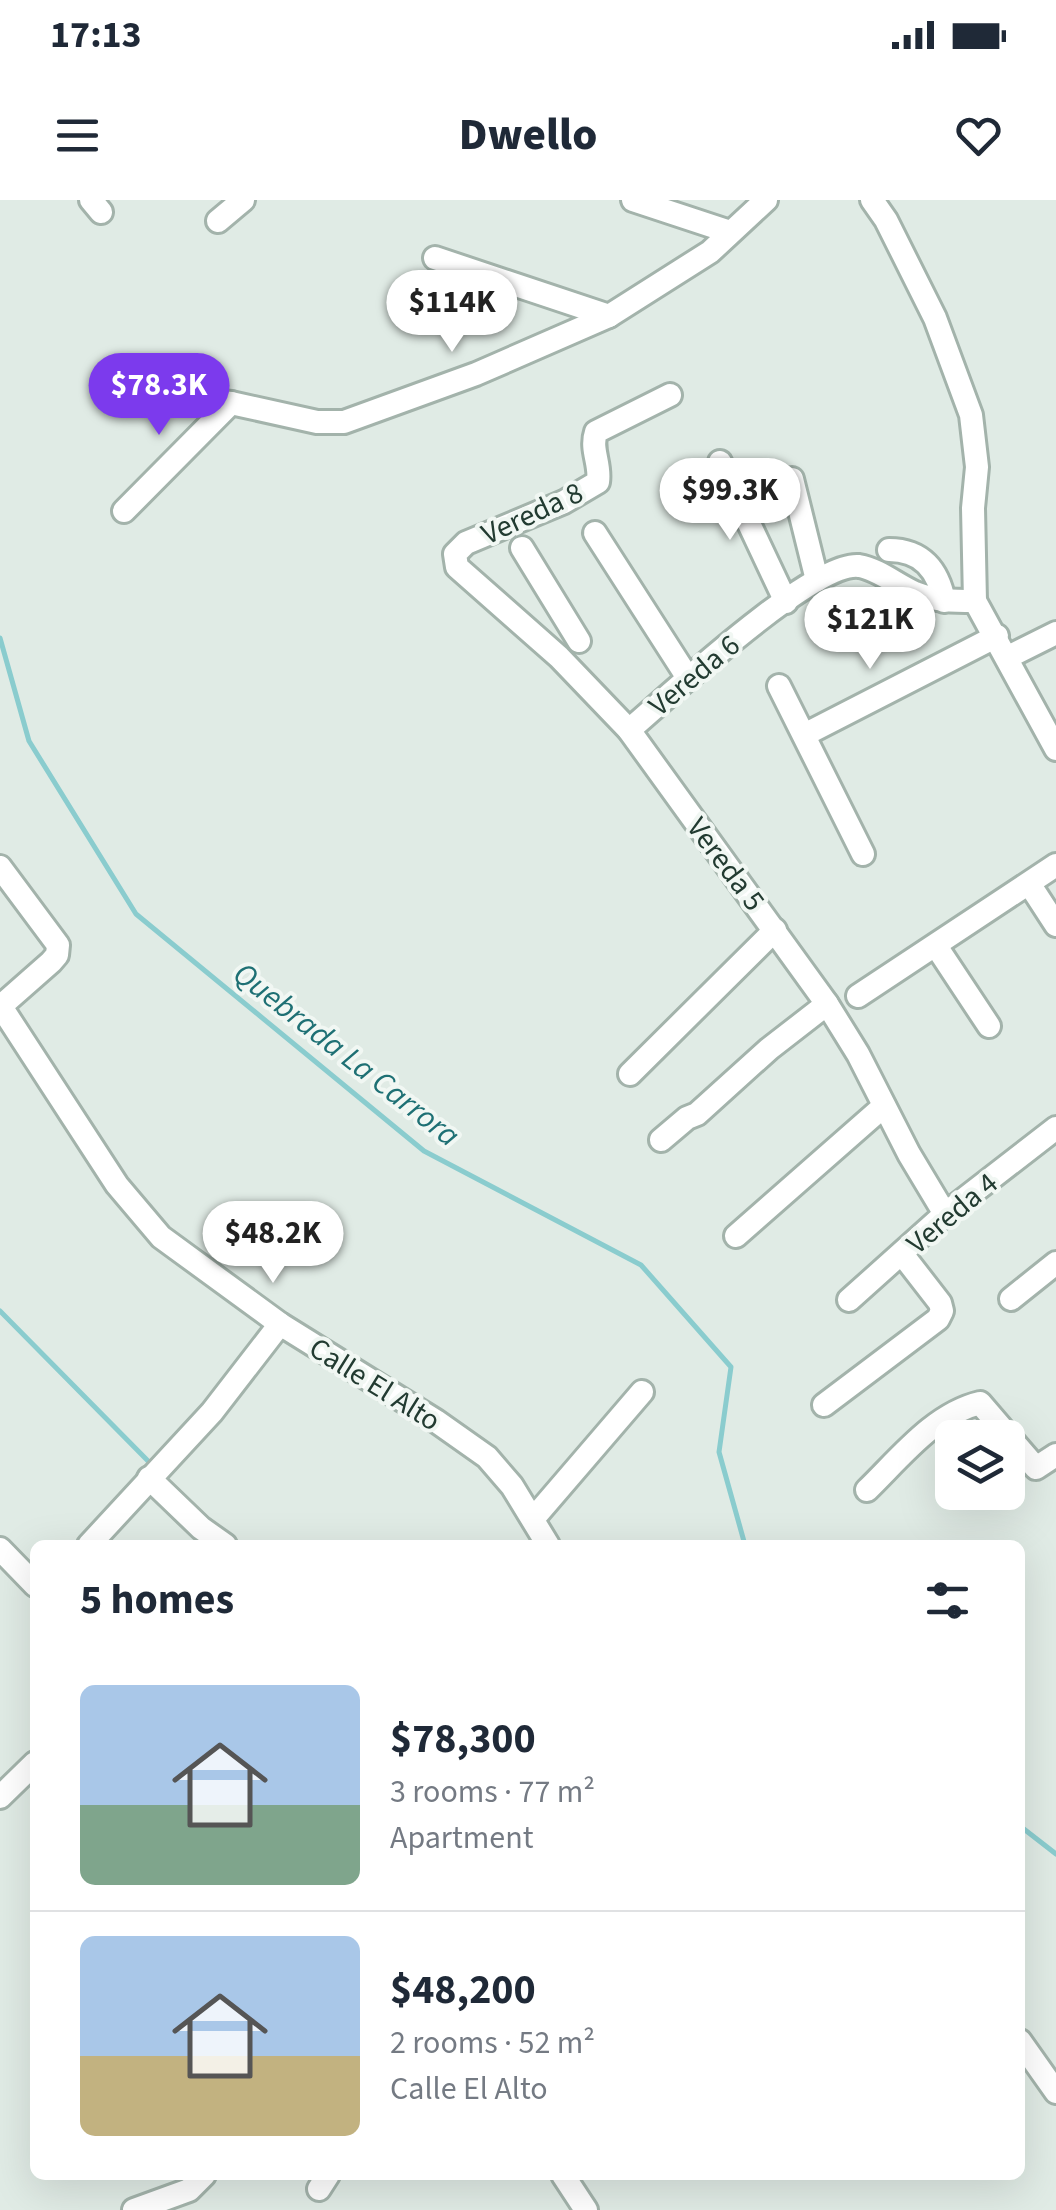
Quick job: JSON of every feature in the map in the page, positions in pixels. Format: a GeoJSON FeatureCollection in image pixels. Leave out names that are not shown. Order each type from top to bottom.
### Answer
{"type":"FeatureCollection","features":[{"type":"Feature","properties":{"kind":"street"},"geometry":{"type":"LineString","coordinates":[[218,221],[243,200]]}},
{"type":"Feature","properties":{"kind":"street"},"geometry":{"type":"LineString","coordinates":[[634,200],[730,232]]}},
{"type":"Feature","properties":{"kind":"street"},"geometry":{"type":"LineString","coordinates":[[110,373],[195,399],[317,422],[344,422],[476,374],[609,316],[710,252],[766,200]]}},
{"type":"Feature","properties":{"kind":"street"},"geometry":{"type":"LineString","coordinates":[[872,200],[935,318],[971,415],[977,467],[975,601],[1056,749]]}},
{"type":"Feature","properties":{"kind":"street"},"geometry":{"type":"LineString","coordinates":[[436,258],[609,316]]}},
{"type":"Feature","properties":{"kind":"street","name":"Vereda 8"},"geometry":{"type":"LineString","coordinates":[[455,554],[466,544],[564,502],[598,482],[600,470],[592,445],[596,432],[670,395]]}},
{"type":"Feature","properties":{"kind":"street"},"geometry":{"type":"LineString","coordinates":[[124,511],[231,403]]}},
{"type":"Feature","properties":{"kind":"street"},"geometry":{"type":"LineString","coordinates":[[720,462],[786,602]]}},
{"type":"Feature","properties":{"kind":"street"},"geometry":{"type":"LineString","coordinates":[[792,479],[816,580]]}},
{"type":"Feature","properties":{"kind":"street"},"geometry":{"type":"LineString","coordinates":[[594,534],[688,678]]}},
{"type":"Feature","properties":{"kind":"street"},"geometry":{"type":"LineString","coordinates":[[522,548],[579,641]]}},
{"type":"Feature","properties":{"kind":"street"},"geometry":{"type":"LineString","coordinates":[[889,550],[904,550],[924,559],[935,572],[944,601]]}},
{"type":"Feature","properties":{"kind":"street","name":"Vereda 5"},"geometry":{"type":"LineString","coordinates":[[455,554],[457,566],[560,657],[630,730],[826,1004],[946,1214]]}},
{"type":"Feature","properties":{"kind":"street","name":"Vereda 6"},"geometry":{"type":"LineString","coordinates":[[630,730],[688,678],[786,602],[844,566],[863,566],[916,594],[944,601],[975,601]]}},
{"type":"Feature","properties":{"kind":"street"},"geometry":{"type":"LineString","coordinates":[[511,614],[549,592]]}},
{"type":"Feature","properties":{"kind":"street"},"geometry":{"type":"LineString","coordinates":[[804,736],[1002,646],[1056,632]]}},
{"type":"Feature","properties":{"kind":"street"},"geometry":{"type":"LineString","coordinates":[[780,686],[864,854]]}},
{"type":"Feature","properties":{"kind":"street"},"geometry":{"type":"LineString","coordinates":[[858,996],[1056,865]]}},
{"type":"Feature","properties":{"kind":"street"},"geometry":{"type":"LineString","coordinates":[[0,867],[58,946],[57,956],[0,1006]]}},
{"type":"Feature","properties":{"kind":"street"},"geometry":{"type":"LineString","coordinates":[[1030,885],[1056,925]]}},
{"type":"Feature","properties":{"kind":"street"},"geometry":{"type":"LineString","coordinates":[[630,1074],[775,930]]}},
{"type":"Feature","properties":{"kind":"street"},"geometry":{"type":"LineString","coordinates":[[936,946],[989,1026]]}},
{"type":"Feature","properties":{"kind":"street"},"geometry":{"type":"LineString","coordinates":[[661,1140],[826,1004]]}},
{"type":"Feature","properties":{"kind":"street","name":"Calle El Alto"},"geometry":{"type":"LineString","coordinates":[[0,1006],[138,1212],[161,1237],[280,1324],[436,1420],[488,1458],[512,1486],[545,1540]]}},
{"type":"Feature","properties":{"kind":"street"},"geometry":{"type":"LineString","coordinates":[[736,1236],[884,1106]]}},
{"type":"Feature","properties":{"kind":"street","name":"Vereda 4"},"geometry":{"type":"LineString","coordinates":[[849,1300],[946,1214],[1056,1128]]}},
{"type":"Feature","properties":{"kind":"street"},"geometry":{"type":"LineString","coordinates":[[824,1405],[938,1319],[940,1303],[902,1254]]}},
{"type":"Feature","properties":{"kind":"street"},"geometry":{"type":"LineString","coordinates":[[1011,1299],[1056,1263]]}},
{"type":"Feature","properties":{"kind":"street"},"geometry":{"type":"LineString","coordinates":[[93,1540],[212,1412],[280,1324]]}},
{"type":"Feature","properties":{"kind":"street"},"geometry":{"type":"LineString","coordinates":[[534,1520],[642,1392]]}},
{"type":"Feature","properties":{"kind":"street"},"geometry":{"type":"LineString","coordinates":[[867,1490],[938,1422],[980,1403],[1036,1468],[1056,1455]]}},
{"type":"Feature","properties":{"kind":"street"},"geometry":{"type":"LineString","coordinates":[[149,1478],[218,1540]]}},
{"type":"Feature","properties":{"kind":"street"},"geometry":{"type":"LineString","coordinates":[[0,1549],[30,1581]]}},
{"type":"Feature","properties":{"kind":"street"},"geometry":{"type":"LineString","coordinates":[[0,1797],[30,1768]]}},
{"type":"Feature","properties":{"kind":"street"},"geometry":{"type":"LineString","coordinates":[[1025,2048],[1056,2092]]}},
{"type":"Feature","properties":{"kind":"street"},"geometry":{"type":"LineString","coordinates":[[134,2210],[188,2190],[199,2180]]}},
{"type":"Feature","properties":{"kind":"street"},"geometry":{"type":"LineString","coordinates":[[566,2180],[586,2210]]}},
{"type":"Feature","properties":{"kind":"waterway","name":"Quebrada La Carrora"},"geometry":{"type":"LineString","coordinates":[[0,638],[29,741],[136,914],[424,1151],[641,1265],[731,1367],[719,1452],[744,1540]]}},
{"type":"Feature","properties":{"kind":"waterway"},"geometry":{"type":"LineString","coordinates":[[0,1311],[152,1465]]}},
{"type":"Feature","properties":{"kind":"waterway","name":"Quebrada La Carrora"},"geometry":{"type":"LineString","coordinates":[[1025,1830],[1056,1854]]}}]}
